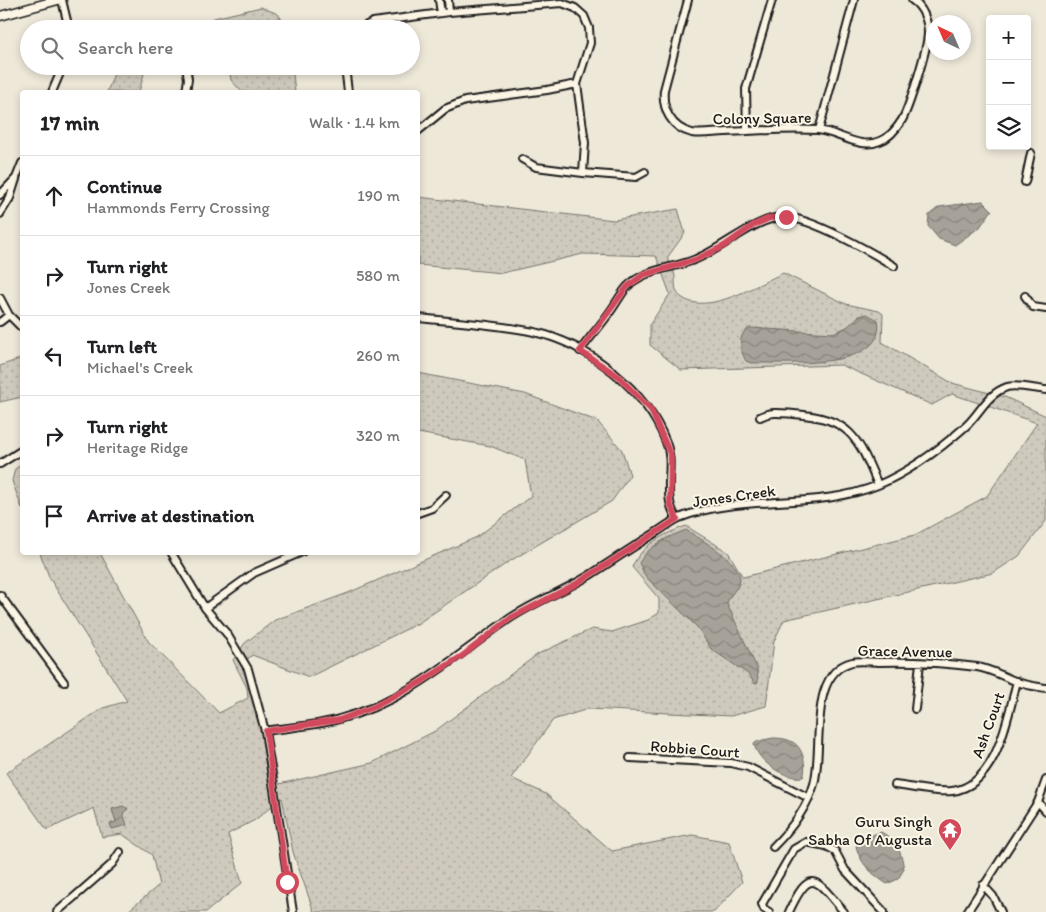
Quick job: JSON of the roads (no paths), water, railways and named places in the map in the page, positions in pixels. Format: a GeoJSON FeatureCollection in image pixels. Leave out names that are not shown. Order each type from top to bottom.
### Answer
{"type":"FeatureCollection","features":[{"type":"Feature","properties":{"kind":"main road"},"geometry":{"type":"LineString","coordinates":[[0,16],[60,0]]}},
{"type":"Feature","properties":{"kind":"street"},"geometry":{"type":"LineString","coordinates":[[60,0],[66,20]]}},
{"type":"Feature","properties":{"kind":"street"},"geometry":{"type":"LineString","coordinates":[[439,0],[441,13]]}},
{"type":"Feature","properties":{"kind":"street"},"geometry":{"type":"LineString","coordinates":[[448,0],[449,12]]}},
{"type":"Feature","properties":{"kind":"street","name":"Colony Square"},"geometry":{"type":"LineString","coordinates":[[688,0],[664,90],[663,102],[666,113],[682,129],[693,133],[819,130],[857,142],[872,144],[888,136],[903,119],[928,34],[925,18],[916,2],[912,0]]}},
{"type":"Feature","properties":{"kind":"street"},"geometry":{"type":"LineString","coordinates":[[747,131],[746,89],[772,0]]}},
{"type":"Feature","properties":{"kind":"street"},"geometry":{"type":"LineString","coordinates":[[819,130],[854,0]]}},
{"type":"Feature","properties":{"kind":"street"},"geometry":{"type":"LineString","coordinates":[[388,20],[449,12],[562,3],[575,8],[584,16],[589,28],[590,43],[577,84],[585,144],[583,172]]}},
{"type":"Feature","properties":{"kind":"street"},"geometry":{"type":"LineString","coordinates":[[53,90],[59,75]]}},
{"type":"Feature","properties":{"kind":"street"},"geometry":{"type":"LineString","coordinates":[[186,90],[187,75]]}},
{"type":"Feature","properties":{"kind":"street"},"geometry":{"type":"LineString","coordinates":[[346,75],[348,90]]}},
{"type":"Feature","properties":{"kind":"street"},"geometry":{"type":"LineString","coordinates":[[420,129],[445,110],[465,101],[577,84]]}},
{"type":"Feature","properties":{"kind":"street"},"geometry":{"type":"LineString","coordinates":[[1025,182],[1031,153]]}},
{"type":"Feature","properties":{"kind":"street"},"geometry":{"type":"LineString","coordinates":[[522,159],[536,166],[583,172],[636,177],[645,172]]}},
{"type":"Feature","properties":{"kind":"street"},"geometry":{"type":"LineString","coordinates":[[0,214],[10,198],[20,168]]}},
{"type":"Feature","properties":{"kind":"street"},"geometry":{"type":"LineString","coordinates":[[0,195],[16,178]]}},
{"type":"Feature","properties":{"kind":"street"},"geometry":{"type":"LineString","coordinates":[[580,351],[627,287],[643,275],[695,260],[724,246],[754,225],[770,218],[786,217],[807,223],[856,244],[894,266]]}},
{"type":"Feature","properties":{"kind":"street"},"geometry":{"type":"LineString","coordinates":[[1025,296],[1033,307],[1046,309]]}},
{"type":"Feature","properties":{"kind":"street"},"geometry":{"type":"LineString","coordinates":[[0,298],[9,315],[20,326]]}},
{"type":"Feature","properties":{"kind":"street"},"geometry":{"type":"LineString","coordinates":[[0,322],[9,315]]}},
{"type":"Feature","properties":{"kind":"street"},"geometry":{"type":"LineString","coordinates":[[420,318],[534,332],[558,340],[580,351],[618,376],[651,410],[671,456],[670,504],[677,519]]}},
{"type":"Feature","properties":{"kind":"street","name":"Jones Creek"},"geometry":{"type":"LineString","coordinates":[[266,731],[339,720],[374,707],[429,677],[511,618],[576,584],[677,519],[735,506],[790,502],[843,494],[878,485],[924,460],[968,424],[985,402],[998,392],[1009,386],[1046,390]]}},
{"type":"Feature","properties":{"kind":"street"},"geometry":{"type":"LineString","coordinates":[[760,417],[768,412],[803,415],[838,425],[862,446],[878,485]]}},
{"type":"Feature","properties":{"kind":"street"},"geometry":{"type":"LineString","coordinates":[[0,464],[20,451]]}},
{"type":"Feature","properties":{"kind":"street"},"geometry":{"type":"LineString","coordinates":[[420,512],[432,508],[446,495]]}},
{"type":"Feature","properties":{"kind":"street"},"geometry":{"type":"LineString","coordinates":[[174,555],[205,608],[227,634],[248,669],[266,731],[294,912]]}},
{"type":"Feature","properties":{"kind":"street"},"geometry":{"type":"LineString","coordinates":[[205,608],[254,573],[295,555]]}},
{"type":"Feature","properties":{"kind":"street"},"geometry":{"type":"LineString","coordinates":[[0,595],[64,682]]}},
{"type":"Feature","properties":{"kind":"street","name":"Grace Avenue"},"geometry":{"type":"LineString","coordinates":[[773,847],[791,829],[810,798],[818,763],[822,697],[825,684],[833,672],[852,662],[920,663],[980,667],[1017,682],[1046,688]]}},
{"type":"Feature","properties":{"kind":"street"},"geometry":{"type":"LineString","coordinates":[[915,709],[920,663]]}},
{"type":"Feature","properties":{"kind":"street","name":"Ash Court"},"geometry":{"type":"LineString","coordinates":[[895,785],[953,791],[971,784],[986,770],[996,752],[1017,682]]}},
{"type":"Feature","properties":{"kind":"street","name":"Robbie Court"},"geometry":{"type":"LineString","coordinates":[[630,758],[731,762],[748,767],[810,798]]}},
{"type":"Feature","properties":{"kind":"street"},"geometry":{"type":"LineString","coordinates":[[967,912],[1038,802],[1046,780]]}},
{"type":"Feature","properties":{"kind":"street"},"geometry":{"type":"LineString","coordinates":[[1038,802],[1046,811]]}},
{"type":"Feature","properties":{"kind":"street"},"geometry":{"type":"LineString","coordinates":[[769,912],[764,909],[762,904],[794,849],[806,842],[826,846],[835,851],[845,870],[884,912]]}},
{"type":"Feature","properties":{"kind":"street"},"geometry":{"type":"LineString","coordinates":[[57,912],[112,864],[120,852]]}},
{"type":"Feature","properties":{"kind":"street"},"geometry":{"type":"LineString","coordinates":[[789,912],[806,883],[811,881],[818,882],[844,912]]}},
{"type":"Feature","properties":{"kind":"street"},"geometry":{"type":"LineString","coordinates":[[983,886],[993,896],[1001,912]]}},
{"type":"Feature","properties":{"kind":"water"},"geometry":{"type":"Polygon","coordinates":[[[983,201],[992,210],[980,227],[955,245],[939,239],[928,226],[929,215],[939,207],[983,201]]]}},
{"type":"Feature","properties":{"kind":"water"},"geometry":{"type":"Polygon","coordinates":[[[867,314],[878,320],[877,337],[866,349],[850,356],[829,361],[807,363],[751,363],[746,361],[742,352],[741,339],[750,328],[833,333],[847,327],[859,316],[867,314]]]}},
{"type":"Feature","properties":{"kind":"water"},"geometry":{"type":"Polygon","coordinates":[[[686,530],[719,551],[734,565],[739,573],[739,583],[727,604],[757,668],[758,682],[755,684],[748,674],[711,649],[698,628],[646,577],[639,563],[654,546],[686,530]]]}},
{"type":"Feature","properties":{"kind":"water"},"geometry":{"type":"Polygon","coordinates":[[[773,738],[785,739],[797,746],[803,755],[805,769],[803,777],[788,776],[781,773],[761,757],[754,744],[758,741],[773,738]]]}},
{"type":"Feature","properties":{"kind":"water"},"geometry":{"type":"Polygon","coordinates":[[[123,806],[128,809],[123,813],[127,825],[112,829],[110,824],[116,822],[112,809],[123,806]]]}},
{"type":"Feature","properties":{"kind":"water"},"geometry":{"type":"Polygon","coordinates":[[[881,832],[895,843],[902,857],[904,869],[898,879],[887,884],[867,868],[860,858],[856,846],[866,837],[881,832]]]}},
{"type":"Feature","properties":{"kind":"place","name":"Guru Singh Sabha Of Augusta"},"geometry":{"type":"Point","coordinates":[950,851]}}]}
